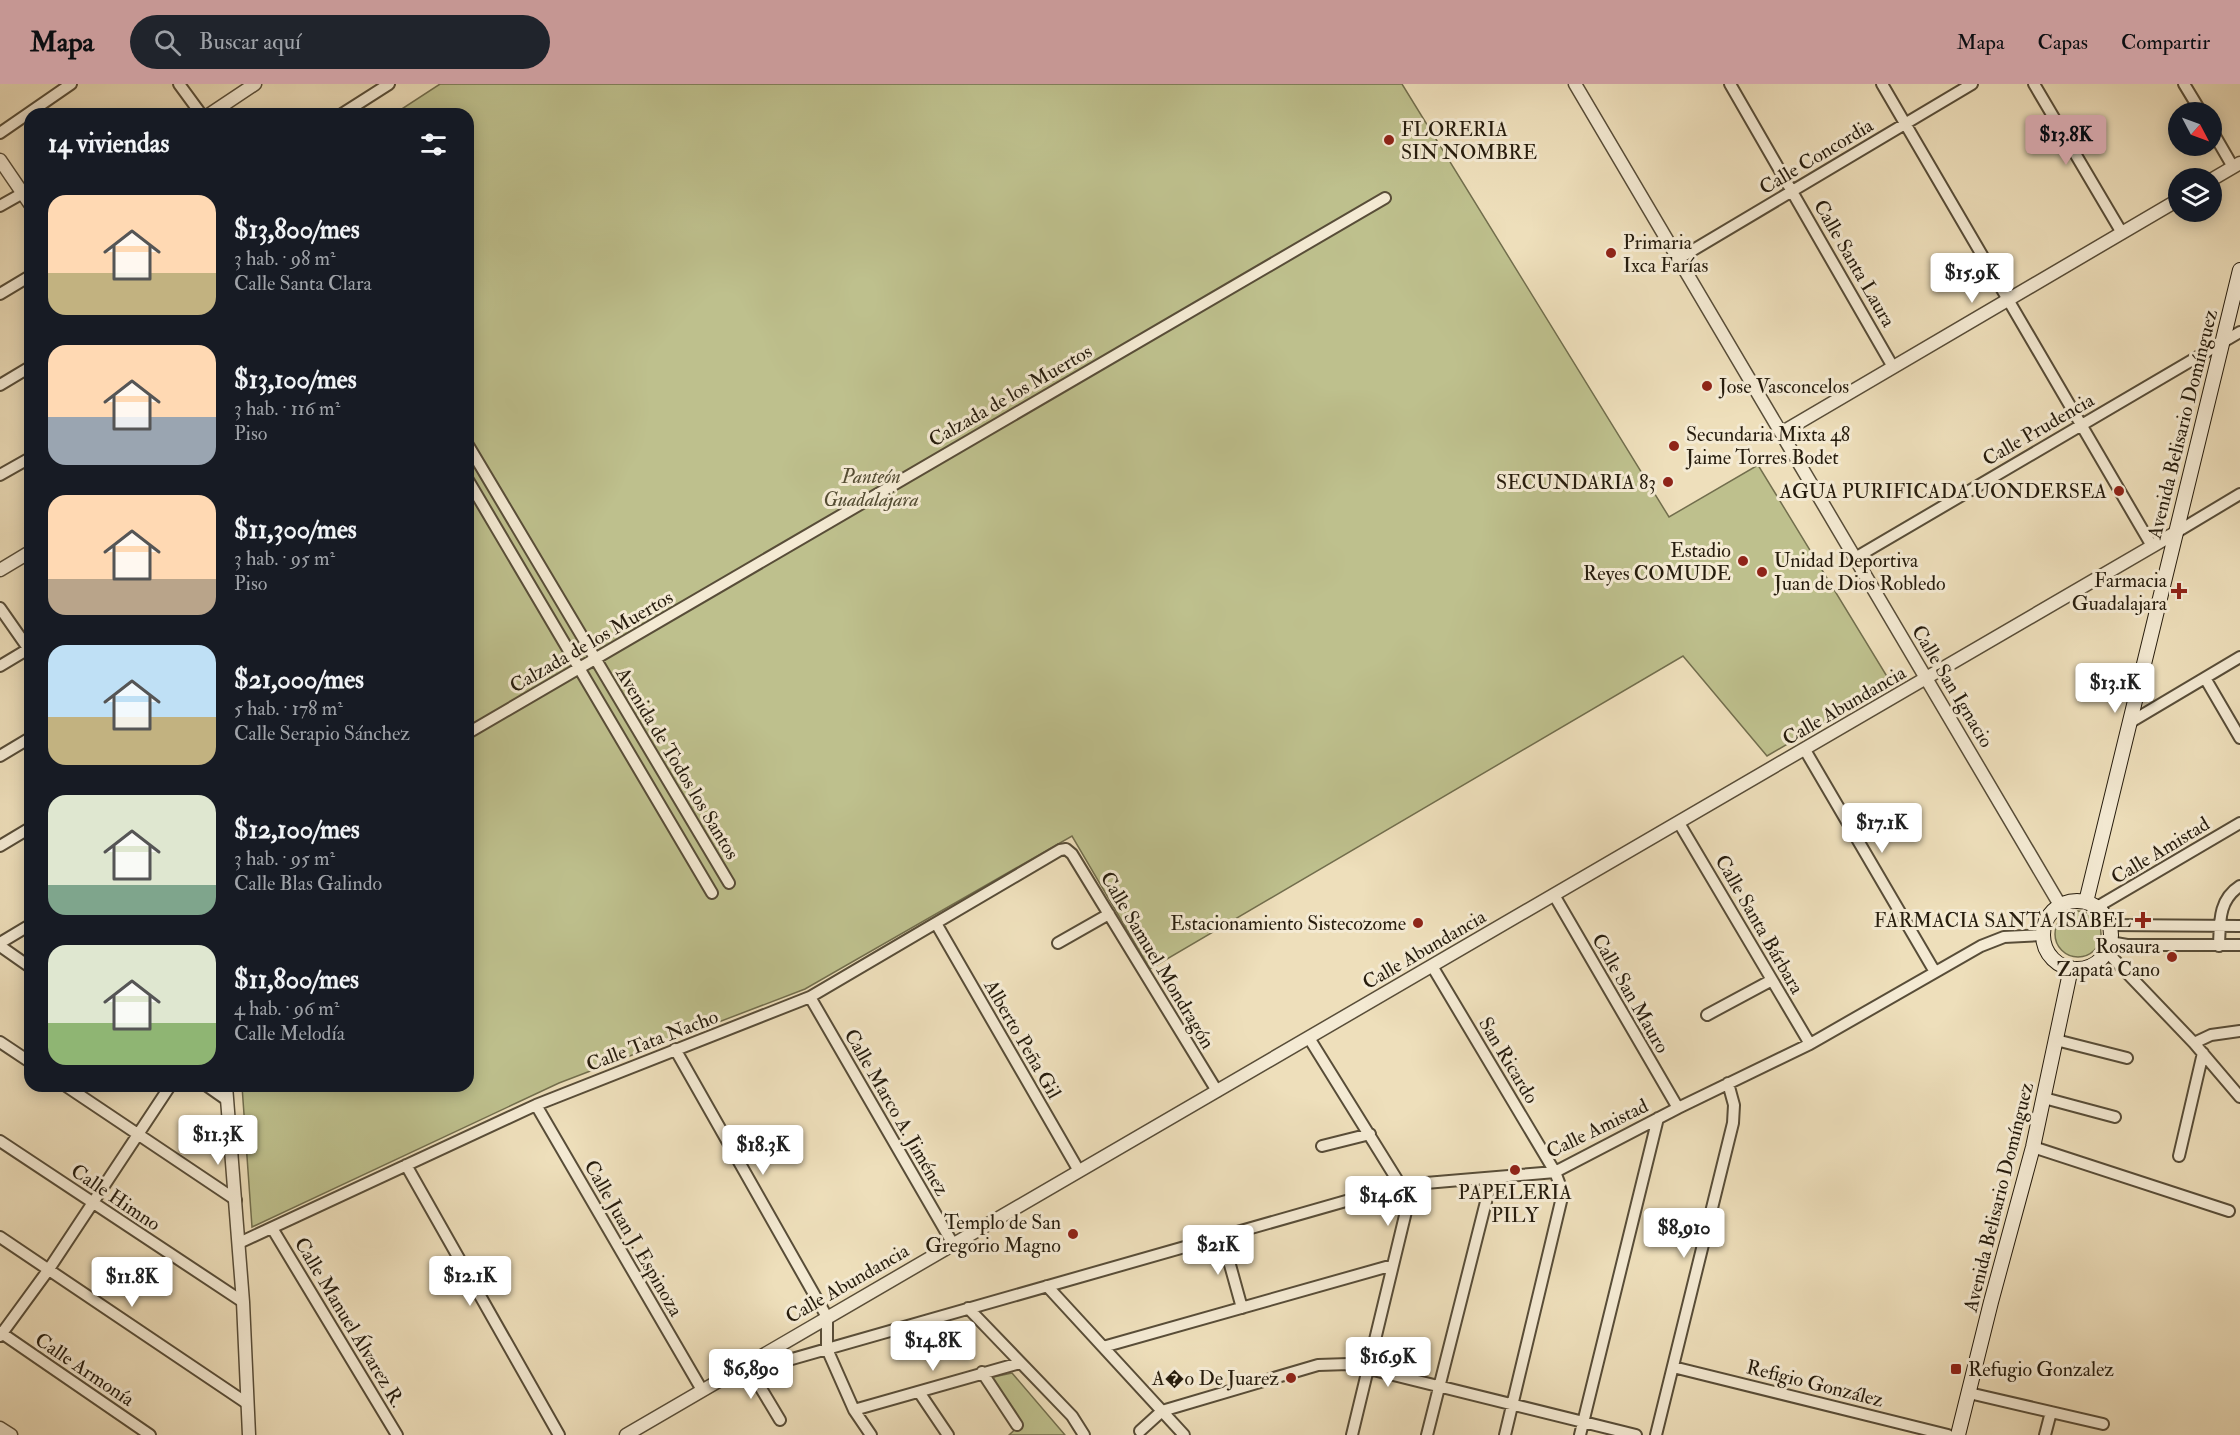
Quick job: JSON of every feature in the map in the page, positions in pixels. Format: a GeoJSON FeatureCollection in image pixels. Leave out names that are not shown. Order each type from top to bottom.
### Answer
{"type":"FeatureCollection","features":[{"type":"Feature","properties":{"kind":"main road","name":"Avenida Belisario Domínguez"},"geometry":{"type":"LineString","coordinates":[[2092,905],[2129,723],[2240,270]]}},
{"type":"Feature","properties":{"kind":"main road"},"geometry":{"type":"LineString","coordinates":[[2077,900],[2092,905],[2110,925],[2108,947],[2094,964],[2071,968],[2058,963],[2050,955],[2043,935],[2045,923],[2060,905],[2077,900]]}},
{"type":"Feature","properties":{"kind":"main road","name":"Avenida Belisario Domínguez"},"geometry":{"type":"LineString","coordinates":[[1958,1435],[2032,1151],[2071,968]]}},
{"type":"Feature","properties":{"kind":"street"},"geometry":{"type":"LineString","coordinates":[[36,108],[71,84]]}},
{"type":"Feature","properties":{"kind":"street"},"geometry":{"type":"LineString","coordinates":[[180,84],[197,108]]}},
{"type":"Feature","properties":{"kind":"street"},"geometry":{"type":"LineString","coordinates":[[219,108],[255,84]]}},
{"type":"Feature","properties":{"kind":"street"},"geometry":{"type":"LineString","coordinates":[[349,108],[372,88],[389,84]]}},
{"type":"Feature","properties":{"kind":"street","name":"Calle San Ignacio"},"geometry":{"type":"LineString","coordinates":[[1576,84],[2060,905]]}},
{"type":"Feature","properties":{"kind":"street","name":"Calle Santa Laura"},"geometry":{"type":"LineString","coordinates":[[1730,84],[1893,367]]}},
{"type":"Feature","properties":{"kind":"street"},"geometry":{"type":"LineString","coordinates":[[1882,84],[2152,546]]}},
{"type":"Feature","properties":{"kind":"street","name":"Calle Concordia"},"geometry":{"type":"LineString","coordinates":[[1678,260],[1972,84]]}},
{"type":"Feature","properties":{"kind":"street"},"geometry":{"type":"LineString","coordinates":[[2034,84],[2122,233]]}},
{"type":"Feature","properties":{"kind":"street"},"geometry":{"type":"LineString","coordinates":[[2184,84],[2195,102]]}},
{"type":"Feature","properties":{"kind":"street"},"geometry":{"type":"LineString","coordinates":[[0,133],[24,116]]}},
{"type":"Feature","properties":{"kind":"street"},"geometry":{"type":"LineString","coordinates":[[2222,144],[2237,165],[2222,174]]}},
{"type":"Feature","properties":{"kind":"street"},"geometry":{"type":"LineString","coordinates":[[0,160],[24,196]]}},
{"type":"Feature","properties":{"kind":"street"},"geometry":{"type":"LineString","coordinates":[[0,206],[22,193]]}},
{"type":"Feature","properties":{"kind":"street","name":"Calzada de los Muertos"},"geometry":{"type":"LineString","coordinates":[[474,729],[1384,198]]}},
{"type":"Feature","properties":{"kind":"street"},"geometry":{"type":"LineString","coordinates":[[1781,433],[2168,206]]}},
{"type":"Feature","properties":{"kind":"street"},"geometry":{"type":"LineString","coordinates":[[0,294],[24,280]]}},
{"type":"Feature","properties":{"kind":"street","name":"Calle Prudencia"},"geometry":{"type":"LineString","coordinates":[[1855,558],[2240,332]]}},
{"type":"Feature","properties":{"kind":"street"},"geometry":{"type":"LineString","coordinates":[[0,385],[24,371]]}},
{"type":"Feature","properties":{"kind":"street","name":"Avenida de Todos los Santos"},"geometry":{"type":"LineString","coordinates":[[474,455],[729,883]]}},
{"type":"Feature","properties":{"kind":"street"},"geometry":{"type":"LineString","coordinates":[[0,475],[24,461]]}},
{"type":"Feature","properties":{"kind":"street","name":"Avenida de Todos los Santos"},"geometry":{"type":"LineString","coordinates":[[474,490],[712,893]]}},
{"type":"Feature","properties":{"kind":"street","name":"Calle Abundancia"},"geometry":{"type":"LineString","coordinates":[[626,1435],[718,1380],[748,1367],[827,1317],[1554,896],[2240,494]]}},
{"type":"Feature","properties":{"kind":"street"},"geometry":{"type":"LineString","coordinates":[[0,570],[24,556]]}},
{"type":"Feature","properties":{"kind":"street"},"geometry":{"type":"LineString","coordinates":[[0,608],[24,641]]}},
{"type":"Feature","properties":{"kind":"street"},"geometry":{"type":"LineString","coordinates":[[0,666],[24,652]]}},
{"type":"Feature","properties":{"kind":"street"},"geometry":{"type":"LineString","coordinates":[[2129,723],[2240,657]]}},
{"type":"Feature","properties":{"kind":"street"},"geometry":{"type":"LineString","coordinates":[[2205,678],[2240,738]]}},
{"type":"Feature","properties":{"kind":"street"},"geometry":{"type":"LineString","coordinates":[[0,756],[24,742]]}},
{"type":"Feature","properties":{"kind":"street"},"geometry":{"type":"LineString","coordinates":[[1804,750],[1935,972]]}},
{"type":"Feature","properties":{"kind":"street","name":"Calle Santa Bárbara"},"geometry":{"type":"LineString","coordinates":[[1679,823],[1810,1044]]}},
{"type":"Feature","properties":{"kind":"street","name":"Calle Amistad"},"geometry":{"type":"LineString","coordinates":[[2092,905],[2240,823]]}},
{"type":"Feature","properties":{"kind":"street"},"geometry":{"type":"LineString","coordinates":[[0,846],[24,832]]}},
{"type":"Feature","properties":{"kind":"street","name":"Calle Samuel Mondragón"},"geometry":{"type":"LineString","coordinates":[[1066,849],[1072,854],[1217,1091]]}},
{"type":"Feature","properties":{"kind":"street","name":"Calle Tata Nacho"},"geometry":{"type":"LineString","coordinates":[[239,1243],[536,1105],[810,997],[937,925],[1060,850],[1066,849]]}},
{"type":"Feature","properties":{"kind":"street"},"geometry":{"type":"LineString","coordinates":[[2219,946],[2223,905],[2230,894],[2240,886]]}},
{"type":"Feature","properties":{"kind":"street","name":"Calle San Mauro"},"geometry":{"type":"LineString","coordinates":[[1554,896],[1678,1108]]}},
{"type":"Feature","properties":{"kind":"street"},"geometry":{"type":"LineString","coordinates":[[1058,943],[1109,914]]}},
{"type":"Feature","properties":{"kind":"street","name":"Alberto Peña Gil"},"geometry":{"type":"LineString","coordinates":[[937,925],[1079,1171]]}},
{"type":"Feature","properties":{"kind":"street"},"geometry":{"type":"LineString","coordinates":[[2110,925],[2240,926]]}},
{"type":"Feature","properties":{"kind":"street"},"geometry":{"type":"LineString","coordinates":[[24,929],[0,945],[24,963]]}},
{"type":"Feature","properties":{"kind":"street","name":"Calle Amistad"},"geometry":{"type":"LineString","coordinates":[[748,1367],[827,1348],[1402,1185],[1555,1172],[1658,1118],[1810,1044],[1975,949],[2004,937],[2043,935]]}},
{"type":"Feature","properties":{"kind":"street"},"geometry":{"type":"LineString","coordinates":[[2108,947],[2240,945]]}},
{"type":"Feature","properties":{"kind":"street"},"geometry":{"type":"LineString","coordinates":[[2108,947],[2240,1097]]}},
{"type":"Feature","properties":{"kind":"street","name":"San Ricardo"},"geometry":{"type":"LineString","coordinates":[[1432,966],[1555,1172],[1563,1198],[1505,1435]]}},
{"type":"Feature","properties":{"kind":"street"},"geometry":{"type":"LineString","coordinates":[[1707,1015],[1772,980]]}},
{"type":"Feature","properties":{"kind":"street","name":"Calle Marco A. Jiménez"},"geometry":{"type":"LineString","coordinates":[[810,997],[953,1244]]}},
{"type":"Feature","properties":{"kind":"street"},"geometry":{"type":"LineString","coordinates":[[2194,1043],[2211,1035],[2240,1030]]}},
{"type":"Feature","properties":{"kind":"street"},"geometry":{"type":"LineString","coordinates":[[1309,1038],[1408,1194],[1408,1204],[1352,1435]]}},
{"type":"Feature","properties":{"kind":"street"},"geometry":{"type":"LineString","coordinates":[[2056,1040],[2127,1058]]}},
{"type":"Feature","properties":{"kind":"street"},"geometry":{"type":"LineString","coordinates":[[0,1042],[24,1058]]}},
{"type":"Feature","properties":{"kind":"street"},"geometry":{"type":"LineString","coordinates":[[675,1049],[827,1317],[827,1348],[854,1410],[871,1435]]}},
{"type":"Feature","properties":{"kind":"street"},"geometry":{"type":"LineString","coordinates":[[2179,1156],[2203,1053]]}},
{"type":"Feature","properties":{"kind":"street"},"geometry":{"type":"LineString","coordinates":[[1656,1435],[1733,1123],[1734,1106],[1728,1083]]}},
{"type":"Feature","properties":{"kind":"street"},"geometry":{"type":"LineString","coordinates":[[75,1092],[236,1200]]}},
{"type":"Feature","properties":{"kind":"street"},"geometry":{"type":"LineString","coordinates":[[1,1334],[49,1269],[166,1092]]}},
{"type":"Feature","properties":{"kind":"street"},"geometry":{"type":"LineString","coordinates":[[216,1092],[227,1100]]}},
{"type":"Feature","properties":{"kind":"street"},"geometry":{"type":"LineString","coordinates":[[226,1092],[243,1302],[249,1435]]}},
{"type":"Feature","properties":{"kind":"street"},"geometry":{"type":"LineString","coordinates":[[2044,1098],[2115,1117]]}},
{"type":"Feature","properties":{"kind":"street","name":"Calle Juan J. Espinoza"},"geometry":{"type":"LineString","coordinates":[[536,1105],[702,1390]]}},
{"type":"Feature","properties":{"kind":"street"},"geometry":{"type":"LineString","coordinates":[[1580,1435],[1658,1118]]}},
{"type":"Feature","properties":{"kind":"street"},"geometry":{"type":"LineString","coordinates":[[1322,1146],[1370,1134]]}},
{"type":"Feature","properties":{"kind":"street","name":"Calle Himno"},"geometry":{"type":"LineString","coordinates":[[0,1141],[243,1302]]}},
{"type":"Feature","properties":{"kind":"street"},"geometry":{"type":"LineString","coordinates":[[2032,1151],[2059,1155],[2061,1158],[2229,1211]]}},
{"type":"Feature","properties":{"kind":"street"},"geometry":{"type":"LineString","coordinates":[[406,1165],[559,1435]]}},
{"type":"Feature","properties":{"kind":"street"},"geometry":{"type":"LineString","coordinates":[[1427,1435],[1492,1178]]}},
{"type":"Feature","properties":{"kind":"street","name":"Calle Manuel Álvarez R."},"geometry":{"type":"LineString","coordinates":[[272,1228],[397,1435]]}},
{"type":"Feature","properties":{"kind":"street"},"geometry":{"type":"LineString","coordinates":[[1222,1236],[1242,1308]]}},
{"type":"Feature","properties":{"kind":"street"},"geometry":{"type":"LineString","coordinates":[[0,1237],[248,1404]]}},
{"type":"Feature","properties":{"kind":"street"},"geometry":{"type":"LineString","coordinates":[[1103,1347],[1393,1265]]}},
{"type":"Feature","properties":{"kind":"street"},"geometry":{"type":"LineString","coordinates":[[1047,1286],[1184,1435]]}},
{"type":"Feature","properties":{"kind":"street"},"geometry":{"type":"LineString","coordinates":[[968,1308],[1072,1416],[1084,1435]]}},
{"type":"Feature","properties":{"kind":"street","name":"Calle Armonía"},"geometry":{"type":"LineString","coordinates":[[1,1334],[150,1435]]}},
{"type":"Feature","properties":{"kind":"street"},"geometry":{"type":"LineString","coordinates":[[854,1410],[1020,1363]]}},
{"type":"Feature","properties":{"kind":"street"},"geometry":{"type":"LineString","coordinates":[[1140,1431],[1162,1411],[1318,1365],[1349,1364],[1636,1435]]}},
{"type":"Feature","properties":{"kind":"street"},"geometry":{"type":"LineString","coordinates":[[748,1367],[780,1420]]}},
{"type":"Feature","properties":{"kind":"street","name":"Refigio González"},"geometry":{"type":"LineString","coordinates":[[1673,1367],[1948,1435]]}},
{"type":"Feature","properties":{"kind":"street"},"geometry":{"type":"LineString","coordinates":[[982,1372],[1017,1425]]}},
{"type":"Feature","properties":{"kind":"street"},"geometry":{"type":"LineString","coordinates":[[919,1392],[948,1435]]}},
{"type":"Feature","properties":{"kind":"street"},"geometry":{"type":"LineString","coordinates":[[1969,1393],[2103,1424]]}},
{"type":"Feature","properties":{"kind":"street"},"geometry":{"type":"LineString","coordinates":[[2044,1435],[2051,1412]]}},
{"type":"Feature","properties":{"kind":"green space","name":"Panteón Guadalajara"},"geometry":{"type":"Polygon","coordinates":[[[440,84],[1402,84],[1669,517],[1758,465],[1891,683],[1767,756],[1683,656],[1150,969],[1072,836],[805,989],[559,1083],[252,1227],[242,1092],[474,1092],[474,108],[403,108],[440,84]]]}},
{"type":"Feature","properties":{"kind":"green space"},"geometry":{"type":"Polygon","coordinates":[[[2078,911],[2087,912],[2094,918],[2100,925],[2100,943],[2094,950],[2087,956],[2078,957],[2069,956],[2062,950],[2056,943],[2055,934],[2056,925],[2062,918],[2069,912],[2078,911]]]}},
{"type":"Feature","properties":{"kind":"green space"},"geometry":{"type":"Polygon","coordinates":[[[1012,1373],[1065,1435],[1009,1435],[1020,1425],[989,1378],[1012,1373]]]}},
{"type":"Feature","properties":{"kind":"place","name":"FLORERIA SIN NOMBRE"},"geometry":{"type":"Point","coordinates":[1389,140]}},
{"type":"Feature","properties":{"kind":"place","name":"Primaria Ixca Farías"},"geometry":{"type":"Point","coordinates":[1611,253]}},
{"type":"Feature","properties":{"kind":"place","name":"Jose Vasconcelos"},"geometry":{"type":"Point","coordinates":[1707,386]}},
{"type":"Feature","properties":{"kind":"place","name":"Secundaria Mixta 48 Jaime Torres Bodet"},"geometry":{"type":"Point","coordinates":[1674,446]}},
{"type":"Feature","properties":{"kind":"place","name":"SECUNDARIA 83"},"geometry":{"type":"Point","coordinates":[1668,482]}},
{"type":"Feature","properties":{"kind":"place","name":"AGUA PURIFICADA UONDERSEA"},"geometry":{"type":"Point","coordinates":[2119,491]}},
{"type":"Feature","properties":{"kind":"place","name":"Estadio Reyes COMUDE"},"geometry":{"type":"Point","coordinates":[1743,561]}},
{"type":"Feature","properties":{"kind":"place","name":"Unidad Deportiva Juan de Dios Robledo"},"geometry":{"type":"Point","coordinates":[1762,572]}},
{"type":"Feature","properties":{"kind":"place","name":"Farmacia Guadalajara"},"geometry":{"type":"Point","coordinates":[2179,591]}},
{"type":"Feature","properties":{"kind":"place","name":"FARMACIA SANTA ISABEL"},"geometry":{"type":"Point","coordinates":[2143,920]}},
{"type":"Feature","properties":{"kind":"place","name":"Estacionamiento Sistecozome"},"geometry":{"type":"Point","coordinates":[1418,923]}},
{"type":"Feature","properties":{"kind":"place","name":"Rosaura Zapata Cano"},"geometry":{"type":"Point","coordinates":[2172,957]}},
{"type":"Feature","properties":{"kind":"place","name":"PAPELERIA PILY"},"geometry":{"type":"Point","coordinates":[1515,1170]}},
{"type":"Feature","properties":{"kind":"place","name":"Templo de San Gregorio Magno"},"geometry":{"type":"Point","coordinates":[1073,1234]}},
{"type":"Feature","properties":{"kind":"place","name":"Refugio Gonzalez"},"geometry":{"type":"Point","coordinates":[1956,1369]}},
{"type":"Feature","properties":{"kind":"place","name":"A�o De Juarez"},"geometry":{"type":"Point","coordinates":[1291,1378]}}]}
